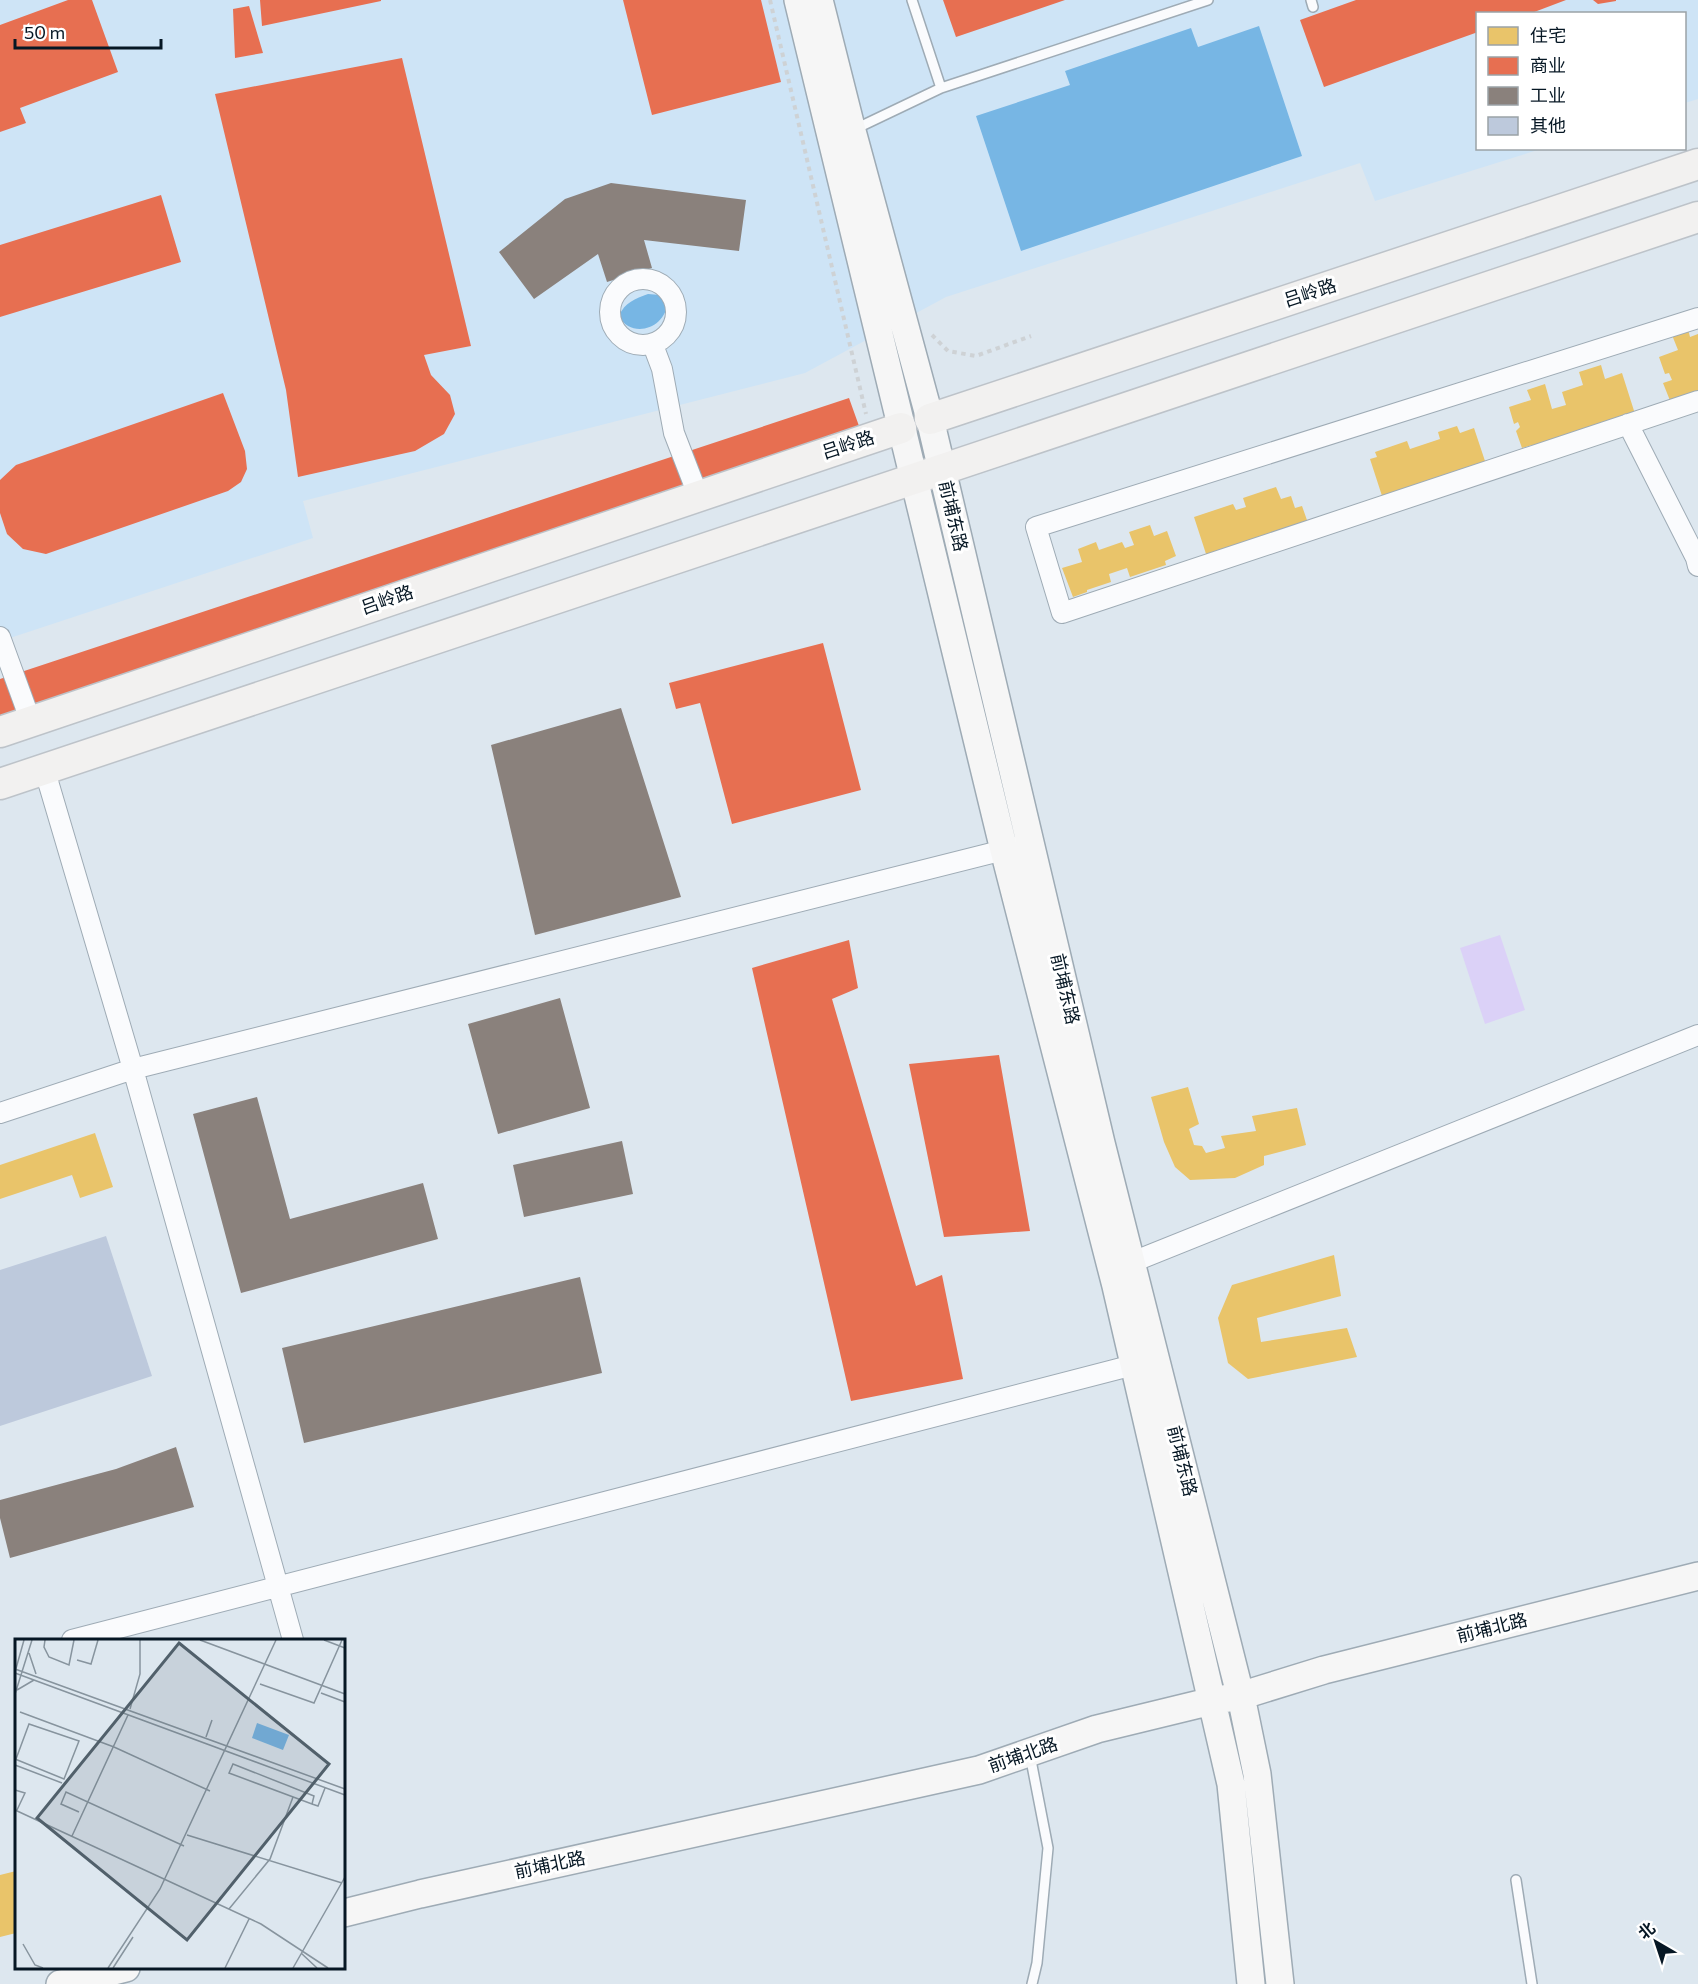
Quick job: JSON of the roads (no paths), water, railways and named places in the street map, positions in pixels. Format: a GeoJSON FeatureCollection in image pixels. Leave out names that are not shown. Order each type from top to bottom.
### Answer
{"type":"FeatureCollection","features":[{"type":"Feature","properties":{"kind":"main road","name":"前埔东路"},"geometry":{"type":"LineString","coordinates":[[798,0],[1004,850],[1122,1266],[1145,1362],[1212,1701],[1231,1784],[1251,1984]]}},
{"type":"Feature","properties":{"kind":"main road","name":"前埔东路"},"geometry":{"type":"LineString","coordinates":[[819,0],[942,469],[1101,1143],[1122,1266]]}},
{"type":"Feature","properties":{"kind":"main road","name":"吕岭路"},"geometry":{"type":"LineString","coordinates":[[0,732],[871,437],[1698,164]]}},
{"type":"Feature","properties":{"kind":"main road"},"geometry":{"type":"LineString","coordinates":[[0,784],[1698,217]]}},
{"type":"Feature","properties":{"kind":"main road","name":"前埔东路"},"geometry":{"type":"LineString","coordinates":[[1145,1362],[1240,1695],[1257,1774],[1280,1984]]}},
{"type":"Feature","properties":{"kind":"main road","name":"前埔北路"},"geometry":{"type":"LineString","coordinates":[[345,1913],[420,1894],[979,1770],[1097,1729],[1240,1695],[1324,1670],[1698,1576]]}},
{"type":"Feature","properties":{"kind":"main road"},"geometry":{"type":"LineString","coordinates":[[60,1984],[122,1969]]}},
{"type":"Feature","properties":{"kind":"street"},"geometry":{"type":"LineString","coordinates":[[1698,318],[1036,527],[1062,613],[1698,401]]}},
{"type":"Feature","properties":{"kind":"street"},"geometry":{"type":"LineString","coordinates":[[653,345],[662,369],[674,433],[698,495]]}},
{"type":"Feature","properties":{"kind":"street"},"geometry":{"type":"LineString","coordinates":[[1628,424],[1698,566]]}},
{"type":"Feature","properties":{"kind":"street"},"geometry":{"type":"LineString","coordinates":[[0,637],[31,722]]}},
{"type":"Feature","properties":{"kind":"street"},"geometry":{"type":"LineString","coordinates":[[44,768],[133,1069],[292,1639]]}},
{"type":"Feature","properties":{"kind":"street"},"geometry":{"type":"LineString","coordinates":[[0,1113],[133,1069],[1030,844]]}},
{"type":"Feature","properties":{"kind":"street"},"geometry":{"type":"LineString","coordinates":[[1122,1266],[1698,1035]]}},
{"type":"Feature","properties":{"kind":"street"},"geometry":{"type":"LineString","coordinates":[[80,1639],[1145,1362]]}},
{"type":"Feature","properties":{"kind":"lane"},"geometry":{"type":"LineString","coordinates":[[912,0],[941,88]]}},
{"type":"Feature","properties":{"kind":"lane"},"geometry":{"type":"LineString","coordinates":[[852,131],[941,88],[1208,0]]}},
{"type":"Feature","properties":{"kind":"lane"},"geometry":{"type":"LineString","coordinates":[[1029,1752],[1048,1848],[1032,1984]]}},
{"type":"Feature","properties":{"kind":"lane"},"geometry":{"type":"LineString","coordinates":[[1516,1880],[1532,1984]]}},
{"type":"Feature","properties":{"kind":"water"},"geometry":{"type":"Polygon","coordinates":[[[1259,26],[1302,156],[1021,251],[976,116],[1070,85],[1065,71],[1191,28],[1198,47],[1259,26]]]}},
{"type":"Feature","properties":{"kind":"water"},"geometry":{"type":"Polygon","coordinates":[[[648,294],[660,295],[667,300],[662,317],[649,328],[632,328],[625,324],[619,316],[624,307],[648,294]]]}}]}
